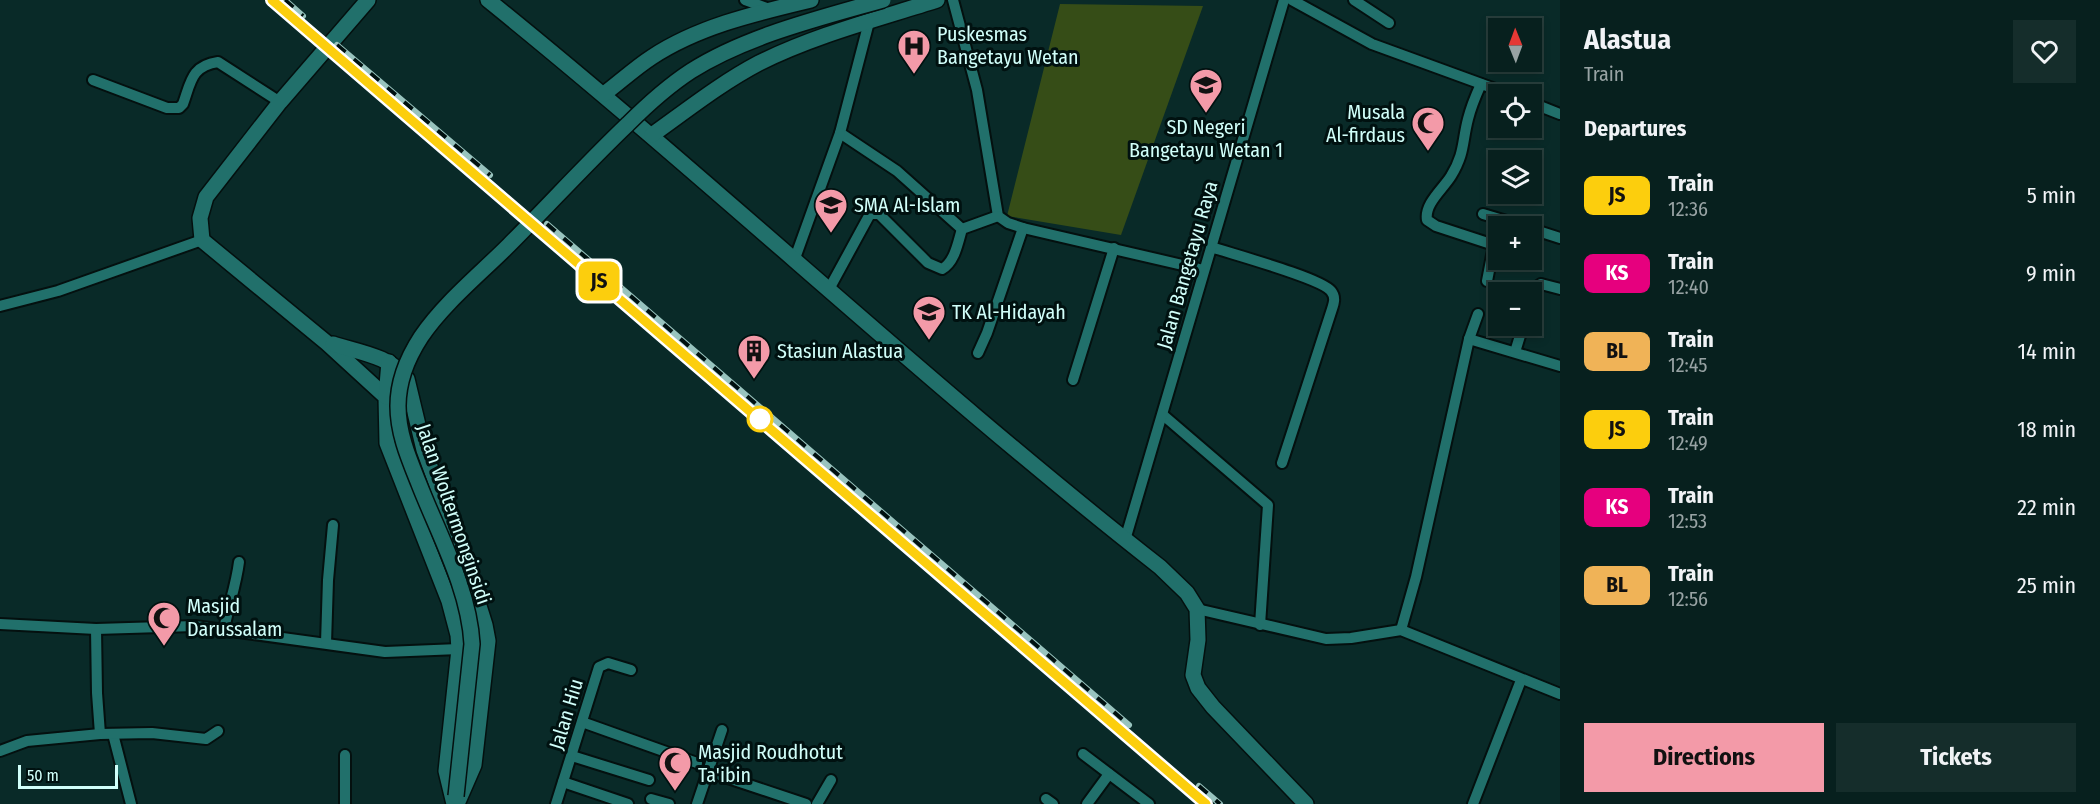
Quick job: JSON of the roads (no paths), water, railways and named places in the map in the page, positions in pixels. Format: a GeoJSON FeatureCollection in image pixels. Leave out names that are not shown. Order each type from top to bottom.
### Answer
{"type":"FeatureCollection","features":[{"type":"Feature","properties":{"kind":"street"},"geometry":{"type":"LineString","coordinates":[[368,0],[280,102],[206,197],[199,231],[202,240],[327,343],[386,397]]}},
{"type":"Feature","properties":{"kind":"street"},"geometry":{"type":"LineString","coordinates":[[488,0],[604,94],[828,291],[1187,593],[1197,609],[1198,640],[1193,675],[1198,688],[1213,707],[1306,804]]}},
{"type":"Feature","properties":{"kind":"street"},"geometry":{"type":"LineString","coordinates":[[745,0],[772,10]]}},
{"type":"Feature","properties":{"kind":"street"},"geometry":{"type":"LineString","coordinates":[[604,94],[652,57],[692,36],[737,19],[811,0]]}},
{"type":"Feature","properties":{"kind":"street","name":"Jalan Woltermonginsidi"},"geometry":{"type":"LineString","coordinates":[[456,802],[472,644],[471,627],[459,584],[401,435],[398,407],[399,386],[412,353],[432,322],[511,243],[583,166],[654,99],[690,72],[724,53],[806,22],[883,0]]}},
{"type":"Feature","properties":{"kind":"street"},"geometry":{"type":"LineString","coordinates":[[652,135],[725,82],[760,63],[869,22],[937,0]]}},
{"type":"Feature","properties":{"kind":"street"},"geometry":{"type":"LineString","coordinates":[[953,0],[977,90],[998,216],[1008,223],[1023,228],[1204,270]]}},
{"type":"Feature","properties":{"kind":"street","name":"Jalan Bangetayu Raya"},"geometry":{"type":"LineString","coordinates":[[1125,540],[1284,0]]}},
{"type":"Feature","properties":{"kind":"street"},"geometry":{"type":"LineString","coordinates":[[1292,0],[1372,44],[1488,86]]}},
{"type":"Feature","properties":{"kind":"street"},"geometry":{"type":"LineString","coordinates":[[1354,0],[1389,23]]}},
{"type":"Feature","properties":{"kind":"street"},"geometry":{"type":"LineString","coordinates":[[794,261],[840,132],[869,22]]}},
{"type":"Feature","properties":{"kind":"street"},"geometry":{"type":"LineString","coordinates":[[93,80],[167,108],[179,108],[183,104],[196,71],[207,63],[218,62],[280,102]]}},
{"type":"Feature","properties":{"kind":"street"},"geometry":{"type":"LineString","coordinates":[[1481,84],[1468,116],[1464,147],[1458,164],[1429,205],[1426,216],[1427,220],[1436,226],[1494,245],[1487,281]]}},
{"type":"Feature","properties":{"kind":"street"},"geometry":{"type":"LineString","coordinates":[[1542,107],[1560,114]]}},
{"type":"Feature","properties":{"kind":"street"},"geometry":{"type":"LineString","coordinates":[[840,132],[897,171],[962,229]]}},
{"type":"Feature","properties":{"kind":"street"},"geometry":{"type":"LineString","coordinates":[[828,291],[870,214],[879,214],[928,263],[935,268],[942,269],[948,266],[962,229],[998,216]]}},
{"type":"Feature","properties":{"kind":"street"},"geometry":{"type":"LineString","coordinates":[[1483,214],[1490,216]]}},
{"type":"Feature","properties":{"kind":"street"},"geometry":{"type":"LineString","coordinates":[[978,353],[1023,228]]}},
{"type":"Feature","properties":{"kind":"street"},"geometry":{"type":"LineString","coordinates":[[1542,232],[1560,238]]}},
{"type":"Feature","properties":{"kind":"street"},"geometry":{"type":"LineString","coordinates":[[0,306],[58,291],[202,240]]}},
{"type":"Feature","properties":{"kind":"street"},"geometry":{"type":"LineString","coordinates":[[1211,247],[1312,280],[1331,290],[1334,296],[1332,309],[1282,463]]}},
{"type":"Feature","properties":{"kind":"street"},"geometry":{"type":"LineString","coordinates":[[1073,381],[1114,248]]}},
{"type":"Feature","properties":{"kind":"street"},"geometry":{"type":"LineString","coordinates":[[1542,284],[1560,289]]}},
{"type":"Feature","properties":{"kind":"street"},"geometry":{"type":"LineString","coordinates":[[1401,630],[1416,577],[1469,339],[1478,314]]}},
{"type":"Feature","properties":{"kind":"street"},"geometry":{"type":"LineString","coordinates":[[1515,352],[1520,336]]}},
{"type":"Feature","properties":{"kind":"street"},"geometry":{"type":"LineString","coordinates":[[1469,339],[1560,366]]}},
{"type":"Feature","properties":{"kind":"street"},"geometry":{"type":"LineString","coordinates":[[327,343],[389,362],[400,369],[409,383],[424,450],[465,561],[486,633],[487,660],[474,765],[456,802]]}},
{"type":"Feature","properties":{"kind":"street"},"geometry":{"type":"LineString","coordinates":[[389,362],[386,397],[387,443],[449,601],[458,635],[459,649],[446,771],[456,802]]}},
{"type":"Feature","properties":{"kind":"street"},"geometry":{"type":"LineString","coordinates":[[1163,416],[1268,505],[1260,625]]}},
{"type":"Feature","properties":{"kind":"street"},"geometry":{"type":"LineString","coordinates":[[326,643],[327,580],[333,525]]}},
{"type":"Feature","properties":{"kind":"street"},"geometry":{"type":"LineString","coordinates":[[224,630],[236,586],[239,562]]}},
{"type":"Feature","properties":{"kind":"street"},"geometry":{"type":"LineString","coordinates":[[1197,609],[1326,639],[1351,638],[1401,630],[1560,694]]}},
{"type":"Feature","properties":{"kind":"street"},"geometry":{"type":"LineString","coordinates":[[0,624],[96,629],[154,626],[224,630],[385,652],[459,649]]}},
{"type":"Feature","properties":{"kind":"street"},"geometry":{"type":"LineString","coordinates":[[96,629],[100,734]]}},
{"type":"Feature","properties":{"kind":"street","name":"Jalan Hiu"},"geometry":{"type":"LineString","coordinates":[[556,804],[601,665],[612,663],[631,670]]}},
{"type":"Feature","properties":{"kind":"street"},"geometry":{"type":"LineString","coordinates":[[1473,804],[1521,680]]}},
{"type":"Feature","properties":{"kind":"street"},"geometry":{"type":"LineString","coordinates":[[582,722],[697,763]]}},
{"type":"Feature","properties":{"kind":"street"},"geometry":{"type":"LineString","coordinates":[[697,804],[722,730]]}},
{"type":"Feature","properties":{"kind":"street"},"geometry":{"type":"LineString","coordinates":[[0,751],[27,741],[100,734],[152,734],[206,739],[218,731]]}},
{"type":"Feature","properties":{"kind":"street"},"geometry":{"type":"LineString","coordinates":[[113,734],[131,804]]}},
{"type":"Feature","properties":{"kind":"street"},"geometry":{"type":"LineString","coordinates":[[1083,754],[1109,774],[1133,800],[1149,804]]}},
{"type":"Feature","properties":{"kind":"street"},"geometry":{"type":"LineString","coordinates":[[345,755],[345,804]]}},
{"type":"Feature","properties":{"kind":"street"},"geometry":{"type":"LineString","coordinates":[[572,756],[648,780]]}},
{"type":"Feature","properties":{"kind":"street"},"geometry":{"type":"LineString","coordinates":[[707,771],[806,804]]}},
{"type":"Feature","properties":{"kind":"street"},"geometry":{"type":"LineString","coordinates":[[1087,804],[1109,774]]}},
{"type":"Feature","properties":{"kind":"street"},"geometry":{"type":"LineString","coordinates":[[817,804],[831,780]]}},
{"type":"Feature","properties":{"kind":"street"},"geometry":{"type":"LineString","coordinates":[[563,782],[628,804]]}},
{"type":"Feature","properties":{"kind":"street"},"geometry":{"type":"LineString","coordinates":[[651,799],[669,804]]}},
{"type":"Feature","properties":{"kind":"railway"},"geometry":{"type":"LineString","coordinates":[[271,0],[1206,804]]}},
{"type":"Feature","properties":{"kind":"railway"},"geometry":{"type":"LineString","coordinates":[[285,0],[303,16]]}},
{"type":"Feature","properties":{"kind":"railway"},"geometry":{"type":"LineString","coordinates":[[337,45],[490,175]]}},
{"type":"Feature","properties":{"kind":"railway"},"geometry":{"type":"LineString","coordinates":[[547,224],[1129,725]]}},
{"type":"Feature","properties":{"kind":"railway"},"geometry":{"type":"LineString","coordinates":[[1199,786],[1220,804]]}},
{"type":"Feature","properties":{"kind":"train","name":"JS"},"geometry":{"type":"LineString","coordinates":[[272,0],[1206,804]]}},
{"type":"Feature","properties":{"kind":"place","name":"Puskesmas Bangetayu Wetan"},"geometry":{"type":"Point","coordinates":[914,75]}},
{"type":"Feature","properties":{"kind":"place","name":"SD Negeri Bangetayu Wetan 1"},"geometry":{"type":"Point","coordinates":[1206,114]}},
{"type":"Feature","properties":{"kind":"place","name":"Musala Al-firdaus"},"geometry":{"type":"Point","coordinates":[1428,152]}},
{"type":"Feature","properties":{"kind":"place","name":"SMA Al-Islam"},"geometry":{"type":"Point","coordinates":[831,234]}},
{"type":"Feature","properties":{"kind":"place","name":"TK Al-Hidayah"},"geometry":{"type":"Point","coordinates":[929,341]}},
{"type":"Feature","properties":{"kind":"place","name":"Stasiun Alastua"},"geometry":{"type":"Point","coordinates":[754,380]}},
{"type":"Feature","properties":{"kind":"place","name":"Masjid Darussalam"},"geometry":{"type":"Point","coordinates":[164,647]}},
{"type":"Feature","properties":{"kind":"place","name":"Masjid Roudhotut Ta'ibin"},"geometry":{"type":"Point","coordinates":[675,792]}}]}
